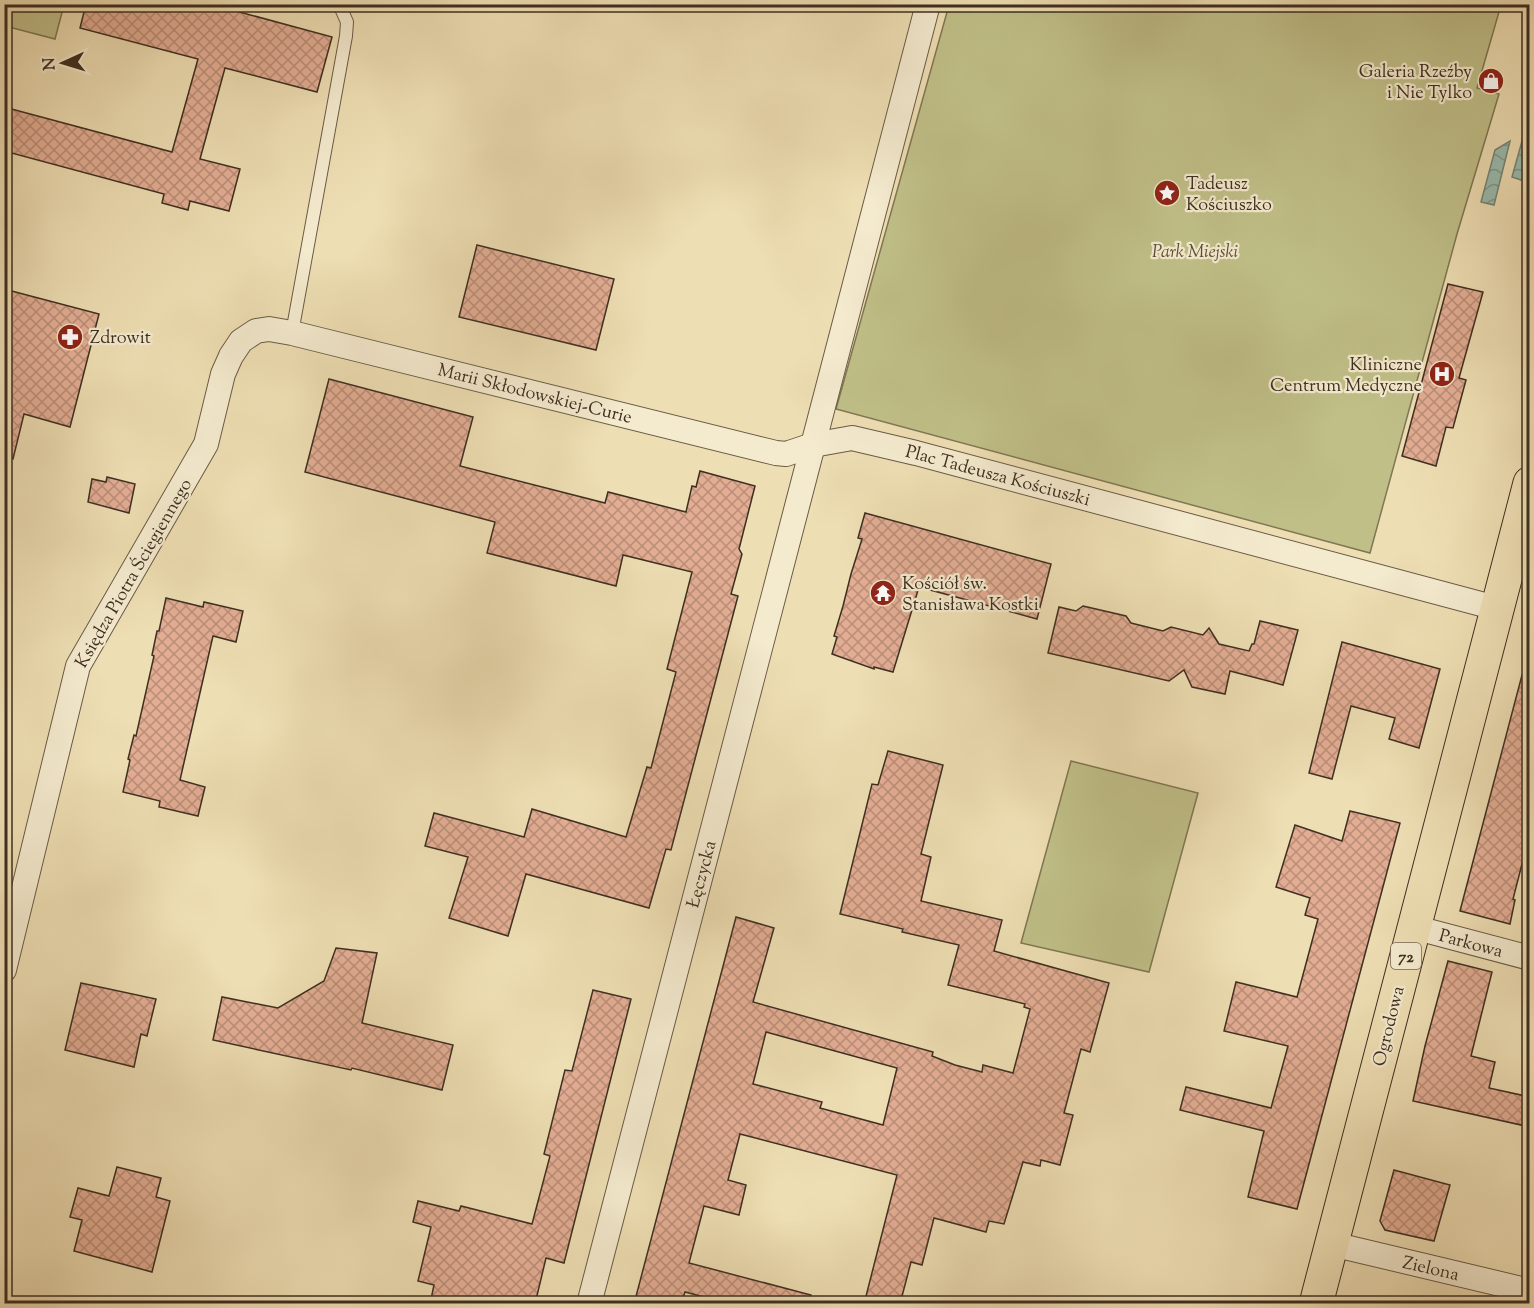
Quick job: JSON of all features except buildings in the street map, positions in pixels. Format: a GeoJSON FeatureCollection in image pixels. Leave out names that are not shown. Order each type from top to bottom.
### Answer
{"type":"FeatureCollection","features":[{"type":"Feature","properties":{"kind":"main road","name":"72"},"geometry":{"type":"LineString","coordinates":[[1496,608],[1530,483]]}},
{"type":"Feature","properties":{"kind":"main road","name":"Ogrodowa"},"geometry":{"type":"LineString","coordinates":[[1316,1304],[1496,608]]}},
{"type":"Feature","properties":{"kind":"street"},"geometry":{"type":"LineString","coordinates":[[813,445],[927,4]]}},
{"type":"Feature","properties":{"kind":"street","name":"Marii Skłodowskiej-Curie"},"geometry":{"type":"LineString","coordinates":[[256,331],[269,329],[292,333],[776,453],[786,454],[813,445]]}},
{"type":"Feature","properties":{"kind":"street","name":"Księdza Piotra Ściegiennego"},"geometry":{"type":"LineString","coordinates":[[4,970],[78,666],[206,444],[223,374],[231,356],[241,340],[256,331]]}},
{"type":"Feature","properties":{"kind":"street","name":"Plac Tadeusza Kościuszki"},"geometry":{"type":"LineString","coordinates":[[813,445],[852,438],[905,450],[1496,608]]}},
{"type":"Feature","properties":{"kind":"street","name":"Łęczycka"},"geometry":{"type":"LineString","coordinates":[[589,1304],[813,445]]}},
{"type":"Feature","properties":{"kind":"street","name":"Parkowa"},"geometry":{"type":"LineString","coordinates":[[1413,927],[1530,958]]}},
{"type":"Feature","properties":{"kind":"street","name":"Zielona"},"geometry":{"type":"LineString","coordinates":[[1332,1244],[1530,1291]]}},
{"type":"Feature","properties":{"kind":"lane"},"geometry":{"type":"LineString","coordinates":[[292,333],[346,36],[347,22],[339,4]]}},
{"type":"Feature","properties":{"kind":"green space"},"geometry":{"type":"Polygon","coordinates":[[[4,5],[64,5],[55,39],[5,26],[4,5]]]}},
{"type":"Feature","properties":{"kind":"green space","name":"Park Miejski"},"geometry":{"type":"Polygon","coordinates":[[[949,5],[1501,5],[1477,88],[1499,94],[1457,234],[1370,553],[836,409],[949,5]]]}},
{"type":"Feature","properties":{"kind":"green space"},"geometry":{"type":"Polygon","coordinates":[[[1071,761],[1198,793],[1149,972],[1021,943],[1071,761]]]}},
{"type":"Feature","properties":{"kind":"water"},"geometry":{"type":"Polygon","coordinates":[[[1529,131],[1529,163],[1524,181],[1512,177],[1524,134],[1529,131]]]}},
{"type":"Feature","properties":{"kind":"water"},"geometry":{"type":"Polygon","coordinates":[[[1510,141],[1494,205],[1481,202],[1495,150],[1510,141]]]}},
{"type":"Feature","properties":{"kind":"place","name":"Galeria Rzeźby i Nie Tylko"},"geometry":{"type":"Point","coordinates":[1491,81]}},
{"type":"Feature","properties":{"kind":"place","name":"Tadeusz Kościuszko"},"geometry":{"type":"Point","coordinates":[1167,193]}},
{"type":"Feature","properties":{"kind":"place","name":"Zdrowit"},"geometry":{"type":"Point","coordinates":[70,337]}},
{"type":"Feature","properties":{"kind":"place","name":"Kliniczne Centrum Medyczne"},"geometry":{"type":"Point","coordinates":[1442,374]}},
{"type":"Feature","properties":{"kind":"place","name":"Kościół św. Stanisława Kostki"},"geometry":{"type":"Point","coordinates":[883,593]}}]}
